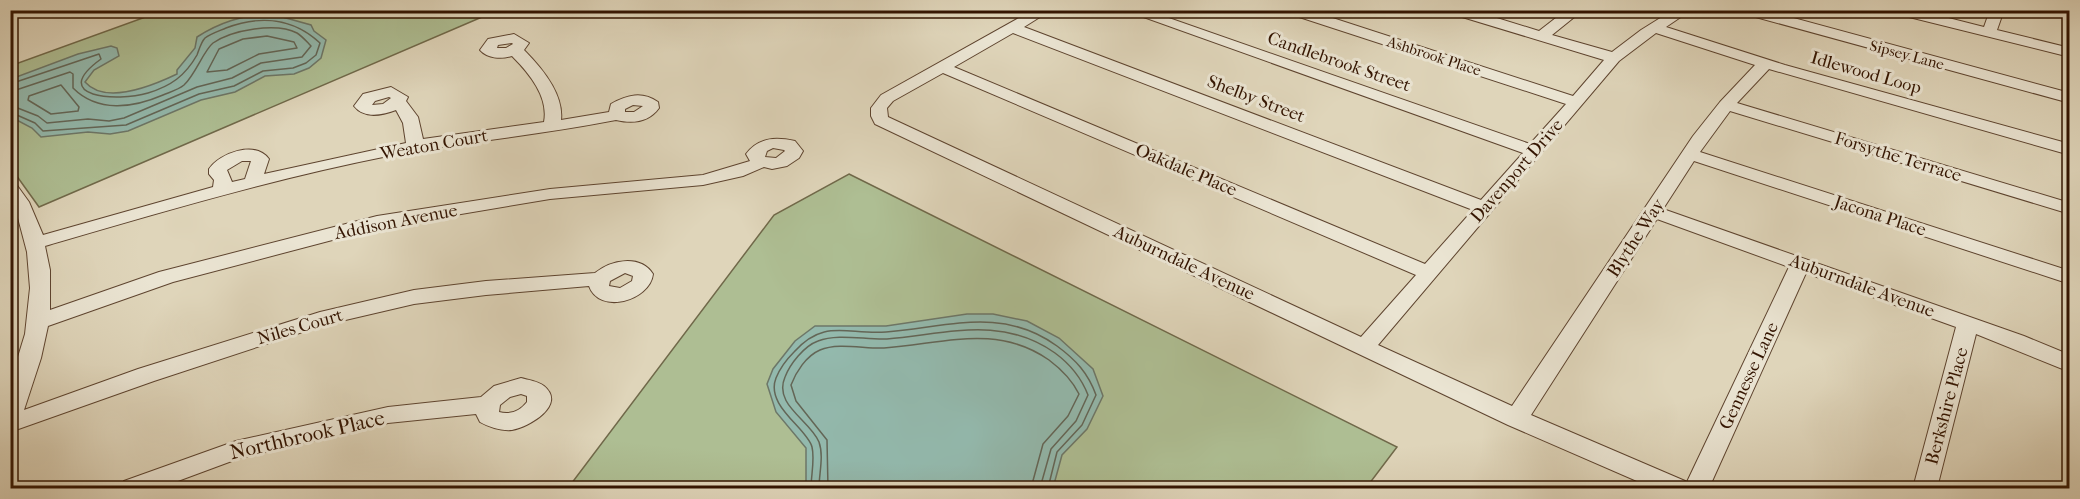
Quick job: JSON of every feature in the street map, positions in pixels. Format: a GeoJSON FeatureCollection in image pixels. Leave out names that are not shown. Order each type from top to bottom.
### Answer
{"type":"FeatureCollection","features":[{"type":"Feature","properties":{"kind":"street","name":"Auburndale Avenue"},"geometry":{"type":"LineString","coordinates":[[1044,10],[881,102],[877,114],[881,120],[1364,348],[1516,419],[1677,489]]}},
{"type":"Feature","properties":{"kind":"street","name":"Candlebrook Street"},"geometry":{"type":"LineString","coordinates":[[1131,10],[1534,151]]}},
{"type":"Feature","properties":{"kind":"street","name":"Ashbrook Place"},"geometry":{"type":"LineString","coordinates":[[1292,10],[1576,102]]}},
{"type":"Feature","properties":{"kind":"street"},"geometry":{"type":"LineString","coordinates":[[1454,10],[1614,58]]}},
{"type":"Feature","properties":{"kind":"street"},"geometry":{"type":"LineString","coordinates":[[1541,36],[1576,10]]}},
{"type":"Feature","properties":{"kind":"street","name":"Davenport Drive"},"geometry":{"type":"LineString","coordinates":[[1364,348],[1614,58],[1654,28],[1684,10]]}},
{"type":"Feature","properties":{"kind":"street","name":"Sipsey Lane"},"geometry":{"type":"LineString","coordinates":[[1746,10],[1829,35],[2070,98]]}},
{"type":"Feature","properties":{"kind":"street"},"geometry":{"type":"LineString","coordinates":[[1898,10],[2070,53]]}},
{"type":"Feature","properties":{"kind":"street"},"geometry":{"type":"LineString","coordinates":[[1989,33],[1997,10]]}},
{"type":"Feature","properties":{"kind":"street","name":"Shelby Street"},"geometry":{"type":"LineString","coordinates":[[1013,27],[1485,207]]}},
{"type":"Feature","properties":{"kind":"street","name":"Idlewood Loop"},"geometry":{"type":"LineString","coordinates":[[1654,28],[1765,64],[2070,150]]}},
{"type":"Feature","properties":{"kind":"street"},"geometry":{"type":"LineString","coordinates":[[515,50],[535,68],[545,87],[555,117],[552,126]]}},
{"type":"Feature","properties":{"kind":"street","name":"Blythe Way"},"geometry":{"type":"LineString","coordinates":[[1516,419],[1690,154],[1726,105],[1765,64]]}},
{"type":"Feature","properties":{"kind":"street","name":"Oakdale Place"},"geometry":{"type":"LineString","coordinates":[[942,67],[1429,273]]}},
{"type":"Feature","properties":{"kind":"street"},"geometry":{"type":"LineString","coordinates":[[398,102],[410,118],[415,136],[414,147]]}},
{"type":"Feature","properties":{"kind":"street","name":"Forsythe Terrace"},"geometry":{"type":"LineString","coordinates":[[1726,105],[2070,209]]}},
{"type":"Feature","properties":{"kind":"street","name":"Weaton Court"},"geometry":{"type":"LineString","coordinates":[[35,243],[253,181],[414,147],[617,115]]}},
{"type":"Feature","properties":{"kind":"street","name":"Jacona Place"},"geometry":{"type":"LineString","coordinates":[[1690,154],[2070,278]]}},
{"type":"Feature","properties":{"kind":"street"},"geometry":{"type":"LineString","coordinates":[[222,189],[223,178],[218,174],[218,169],[238,157],[256,156],[260,159],[253,181]]}},
{"type":"Feature","properties":{"kind":"street","name":"Addison Avenue"},"geometry":{"type":"LineString","coordinates":[[38,322],[166,277],[377,222],[550,194],[703,180],[737,172],[762,162]]}},
{"type":"Feature","properties":{"kind":"street"},"geometry":{"type":"LineString","coordinates":[[10,188],[29,224],[35,243],[40,287],[38,322],[24,377],[10,416]]}},
{"type":"Feature","properties":{"kind":"street","name":"Auburndale Avenue"},"geometry":{"type":"LineString","coordinates":[[1654,212],[1968,324],[2070,364]]}},
{"type":"Feature","properties":{"kind":"street","name":"Gennesse Lane"},"geometry":{"type":"LineString","coordinates":[[1697,489],[1800,264]]}},
{"type":"Feature","properties":{"kind":"street","name":"Niles Court"},"geometry":{"type":"LineString","coordinates":[[10,424],[146,375],[320,319],[414,297],[486,288],[600,279]]}},
{"type":"Feature","properties":{"kind":"street","name":"Berkshire Place"},"geometry":{"type":"LineString","coordinates":[[1925,489],[1968,324]]}},
{"type":"Feature","properties":{"kind":"street","name":"Northbrook Place"},"geometry":{"type":"LineString","coordinates":[[133,489],[236,450],[388,415],[487,405]]}},
{"type":"Feature","properties":{"kind":"green space"},"geometry":{"type":"Polygon","coordinates":[[[162,11],[496,11],[39,207],[11,168],[10,66],[162,11]]]}},
{"type":"Feature","properties":{"kind":"green space"},"geometry":{"type":"Polygon","coordinates":[[[849,174],[1397,447],[1366,488],[568,488],[774,215],[849,174]]]}},
{"type":"Feature","properties":{"kind":"water"},"geometry":{"type":"Polygon","coordinates":[[[268,13],[311,25],[314,31],[326,40],[321,58],[309,68],[294,74],[265,76],[235,92],[201,100],[128,131],[41,137],[32,128],[11,117],[11,79],[78,54],[111,46],[117,48],[119,56],[94,70],[85,82],[94,89],[105,92],[117,93],[143,88],[177,74],[177,70],[195,48],[197,37],[231,20],[268,13]]]}},
{"type":"Feature","properties":{"kind":"water"},"geometry":{"type":"Polygon","coordinates":[[[967,314],[993,314],[1027,321],[1059,338],[1093,369],[1103,396],[1087,429],[1062,455],[1053,488],[806,488],[806,448],[776,412],[767,384],[773,369],[795,341],[815,326],[886,326],[967,314]]]}}]}
